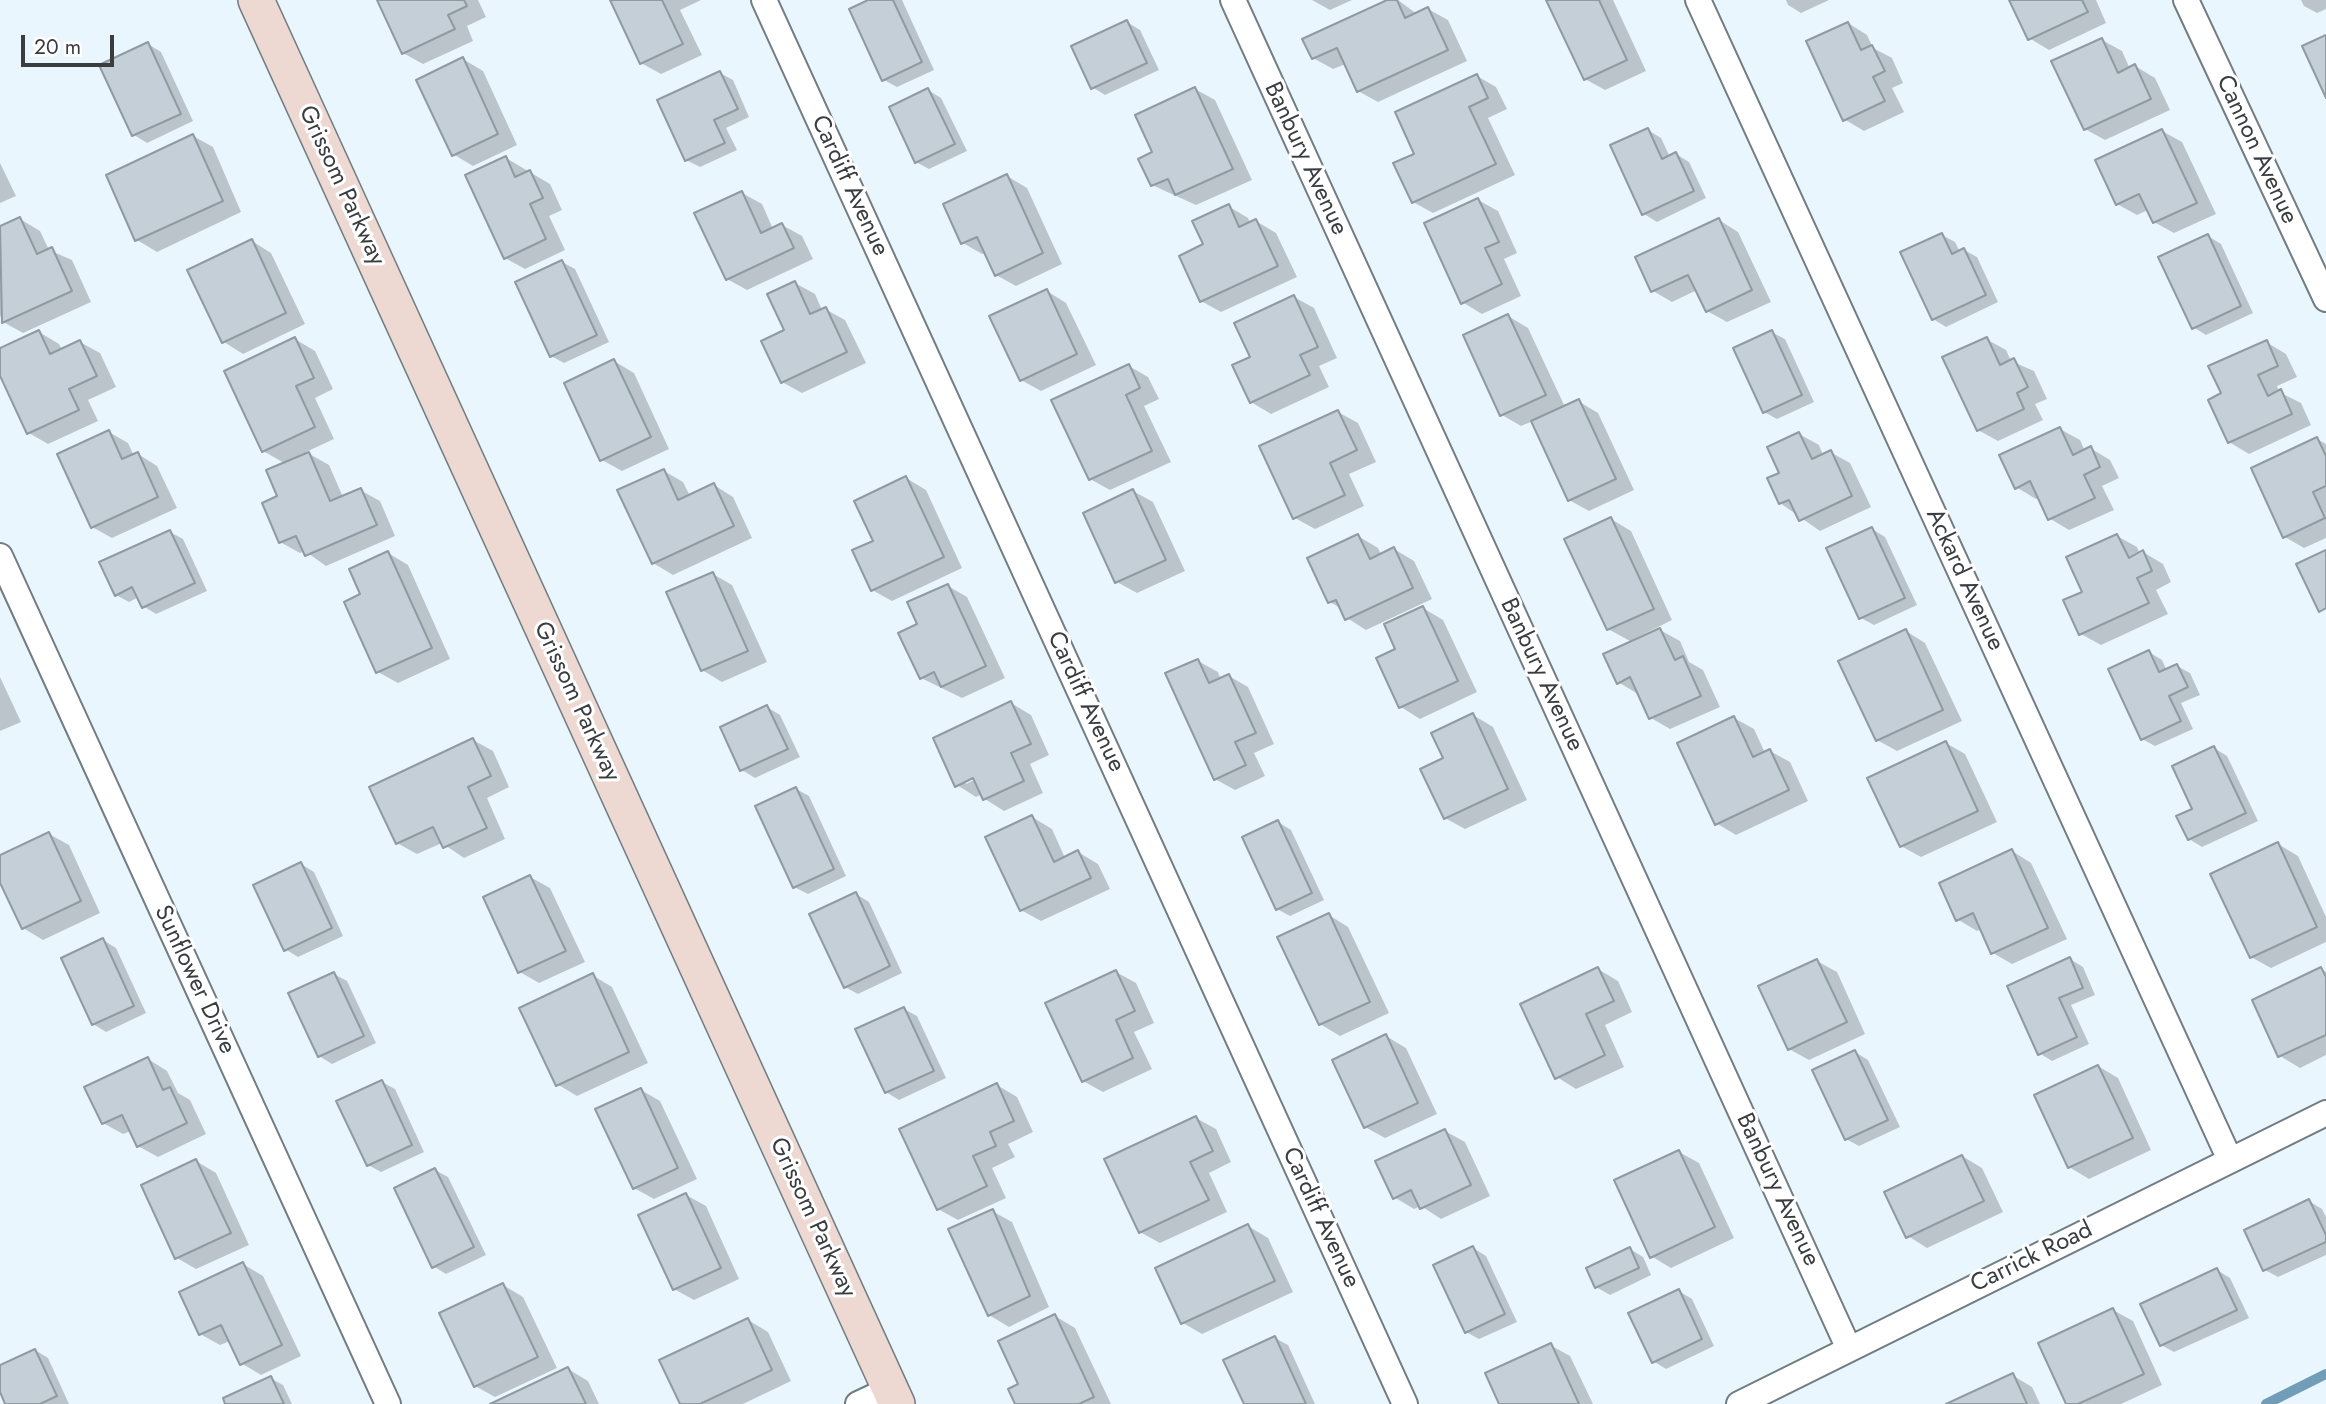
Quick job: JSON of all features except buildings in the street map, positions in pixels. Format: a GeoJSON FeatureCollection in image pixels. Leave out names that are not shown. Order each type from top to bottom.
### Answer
{"type":"FeatureCollection","features":[{"type":"Feature","properties":{"kind":"main road","name":"Grissom Parkway"},"geometry":{"type":"LineString","coordinates":[[256,0],[894,1397]]}},
{"type":"Feature","properties":{"kind":"street","name":"Cardiff Avenue"},"geometry":{"type":"LineString","coordinates":[[764,0],[1405,1404]]}},
{"type":"Feature","properties":{"kind":"street","name":"Banbury Avenue"},"geometry":{"type":"LineString","coordinates":[[1233,0],[1849,1349]]}},
{"type":"Feature","properties":{"kind":"street","name":"Ackard Avenue"},"geometry":{"type":"LineString","coordinates":[[1698,0],[2230,1160]]}},
{"type":"Feature","properties":{"kind":"street","name":"Cannon Avenue"},"geometry":{"type":"LineString","coordinates":[[2186,0],[2326,299]]}},
{"type":"Feature","properties":{"kind":"street","name":"Sunflower Drive"},"geometry":{"type":"LineString","coordinates":[[0,556],[388,1404]]}},
{"type":"Feature","properties":{"kind":"street","name":"Carrick Road"},"geometry":{"type":"LineString","coordinates":[[1739,1404],[2326,1113]]}},
{"type":"Feature","properties":{"kind":"street"},"geometry":{"type":"LineString","coordinates":[[858,1404],[894,1397]]}},
{"type":"Feature","properties":{"kind":"waterway"},"geometry":{"type":"LineString","coordinates":[[2266,1404],[2326,1374]]}}]}
